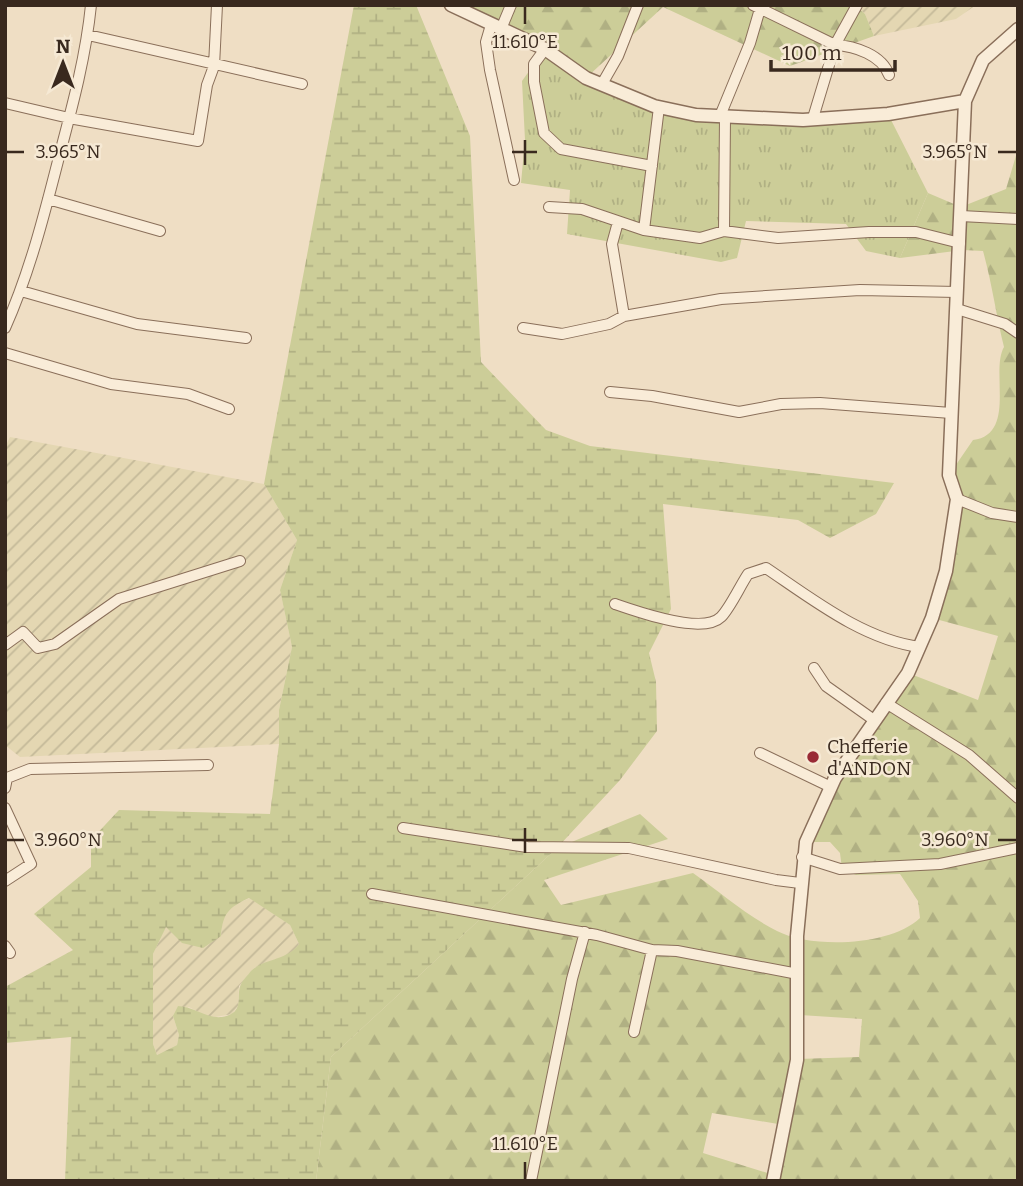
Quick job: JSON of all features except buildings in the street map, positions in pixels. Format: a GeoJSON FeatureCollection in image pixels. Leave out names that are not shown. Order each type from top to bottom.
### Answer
{"type":"FeatureCollection","features":[{"type":"Feature","properties":{"kind":"street"},"geometry":{"type":"LineString","coordinates":[[5,328],[21,291],[48,199],[88,35],[91,5]]}},
{"type":"Feature","properties":{"kind":"street"},"geometry":{"type":"LineString","coordinates":[[5,103],[69,118],[198,141],[207,85],[214,66],[217,5]]}},
{"type":"Feature","properties":{"kind":"street"},"geometry":{"type":"LineString","coordinates":[[451,5],[545,49],[586,78],[659,107],[696,115],[813,118],[888,114],[965,101]]}},
{"type":"Feature","properties":{"kind":"street"},"geometry":{"type":"LineString","coordinates":[[511,5],[486,42],[514,180]]}},
{"type":"Feature","properties":{"kind":"street"},"geometry":{"type":"LineString","coordinates":[[603,84],[618,56],[638,5]]}},
{"type":"Feature","properties":{"kind":"street"},"geometry":{"type":"LineString","coordinates":[[813,118],[835,45],[858,5]]}},
{"type":"Feature","properties":{"kind":"street"},"geometry":{"type":"LineString","coordinates":[[724,231],[722,116],[750,43],[757,7],[835,45],[855,46],[886,67],[889,75]]}},
{"type":"Feature","properties":{"kind":"street"},"geometry":{"type":"LineString","coordinates":[[773,1181],[797,1060],[802,857],[831,787],[908,673],[946,571],[957,499],[949,475],[965,101],[983,61],[1018,29]]}},
{"type":"Feature","properties":{"kind":"street"},"geometry":{"type":"LineString","coordinates":[[88,35],[302,84]]}},
{"type":"Feature","properties":{"kind":"street"},"geometry":{"type":"LineString","coordinates":[[545,49],[534,64],[534,82],[544,133],[561,149],[652,166]]}},
{"type":"Feature","properties":{"kind":"street"},"geometry":{"type":"LineString","coordinates":[[644,230],[659,107]]}},
{"type":"Feature","properties":{"kind":"street"},"geometry":{"type":"LineString","coordinates":[[48,199],[160,230]]}},
{"type":"Feature","properties":{"kind":"street"},"geometry":{"type":"LineString","coordinates":[[549,207],[582,209],[644,230],[700,238],[724,231],[778,238],[916,232],[960,243]]}},
{"type":"Feature","properties":{"kind":"street"},"geometry":{"type":"LineString","coordinates":[[961,216],[1018,219]]}},
{"type":"Feature","properties":{"kind":"street"},"geometry":{"type":"LineString","coordinates":[[618,222],[612,244],[624,316]]}},
{"type":"Feature","properties":{"kind":"street"},"geometry":{"type":"LineString","coordinates":[[523,328],[562,334],[609,324],[624,316],[721,299],[860,290],[957,292]]}},
{"type":"Feature","properties":{"kind":"street"},"geometry":{"type":"LineString","coordinates":[[21,291],[137,324],[246,338]]}},
{"type":"Feature","properties":{"kind":"street"},"geometry":{"type":"LineString","coordinates":[[957,309],[1005,324],[1018,333]]}},
{"type":"Feature","properties":{"kind":"street"},"geometry":{"type":"LineString","coordinates":[[5,353],[111,384],[188,394],[229,409]]}},
{"type":"Feature","properties":{"kind":"street"},"geometry":{"type":"LineString","coordinates":[[610,392],[652,396],[739,412],[781,404],[820,403],[951,413]]}},
{"type":"Feature","properties":{"kind":"street"},"geometry":{"type":"LineString","coordinates":[[957,499],[992,513],[1018,517]]}},
{"type":"Feature","properties":{"kind":"street"},"geometry":{"type":"LineString","coordinates":[[5,645],[23,632],[38,648],[55,644],[119,599],[240,561]]}},
{"type":"Feature","properties":{"kind":"street"},"geometry":{"type":"LineString","coordinates":[[615,604],[646,615],[703,625],[721,617],[748,574],[766,569],[823,606],[894,644],[920,646]]}},
{"type":"Feature","properties":{"kind":"street"},"geometry":{"type":"LineString","coordinates":[[814,668],[826,686],[874,720]]}},
{"type":"Feature","properties":{"kind":"street"},"geometry":{"type":"LineString","coordinates":[[886,703],[969,755],[1018,798]]}},
{"type":"Feature","properties":{"kind":"street"},"geometry":{"type":"LineString","coordinates":[[760,753],[831,787]]}},
{"type":"Feature","properties":{"kind":"street"},"geometry":{"type":"LineString","coordinates":[[5,788],[7,778],[30,769],[208,765]]}},
{"type":"Feature","properties":{"kind":"street"},"geometry":{"type":"LineString","coordinates":[[5,808],[32,864],[5,881]]}},
{"type":"Feature","properties":{"kind":"street"},"geometry":{"type":"LineString","coordinates":[[404,828],[527,847],[629,848],[800,883]]}},
{"type":"Feature","properties":{"kind":"street"},"geometry":{"type":"LineString","coordinates":[[802,857],[841,869],[940,864],[1018,848]]}},
{"type":"Feature","properties":{"kind":"street"},"geometry":{"type":"LineString","coordinates":[[372,894],[585,932],[652,950],[798,974]]}},
{"type":"Feature","properties":{"kind":"street"},"geometry":{"type":"LineString","coordinates":[[531,1181],[572,979],[585,932]]}},
{"type":"Feature","properties":{"kind":"street"},"geometry":{"type":"LineString","coordinates":[[634,1032],[652,950]]}},
{"type":"Feature","properties":{"kind":"shaded area"},"geometry":{"type":"Polygon","coordinates":[[[855,5],[976,5],[956,19],[874,36],[865,14],[855,5]]]}},
{"type":"Feature","properties":{"kind":"shaded area"},"geometry":{"type":"Polygon","coordinates":[[[10,437],[264,484],[297,540],[280,590],[292,647],[279,710],[279,744],[20,757],[5,745],[5,447],[10,437]]]}},
{"type":"Feature","properties":{"kind":"shaded area"},"geometry":{"type":"Polygon","coordinates":[[[250,898],[290,925],[299,944],[293,953],[254,968],[239,986],[238,1006],[232,1014],[210,1018],[189,1007],[173,1016],[179,1035],[177,1045],[157,1055],[153,1044],[153,954],[166,926],[221,936],[223,916],[229,907],[250,898]]]}},
{"type":"Feature","properties":{"kind":"green space"},"geometry":{"type":"Polygon","coordinates":[[[354,5],[416,5],[470,136],[481,362],[546,430],[590,446],[894,483],[876,514],[830,538],[798,520],[663,504],[671,609],[649,653],[656,682],[657,731],[620,780],[557,848],[331,1057],[316,1181],[65,1181],[71,1037],[5,1043],[5,987],[73,950],[34,914],[91,867],[91,840],[119,810],[270,814],[279,744],[279,710],[292,647],[280,590],[297,540],[264,484],[354,5]],[[249,898],[228,912],[221,936],[203,948],[182,943],[166,927],[153,954],[153,1044],[157,1055],[177,1045],[179,1035],[173,1016],[178,1006],[217,1017],[224,1017],[235,1011],[241,984],[251,971],[288,954],[299,944],[290,925],[249,898]]]}},
{"type":"Feature","properties":{"kind":"green space"},"geometry":{"type":"Polygon","coordinates":[[[449,5],[855,5],[865,14],[874,36],[790,66],[663,7],[586,78],[449,5]]]}},
{"type":"Feature","properties":{"kind":"green space"},"geometry":{"type":"Polygon","coordinates":[[[545,49],[586,78],[696,115],[888,114],[928,193],[900,258],[866,251],[846,224],[746,221],[737,258],[721,262],[567,234],[570,190],[521,183],[525,140],[522,81],[545,49]]]}},
{"type":"Feature","properties":{"kind":"green space"},"geometry":{"type":"Polygon","coordinates":[[[1018,149],[1018,1181],[316,1181],[331,1057],[557,848],[640,814],[668,839],[544,880],[561,905],[693,873],[744,911],[792,937],[851,942],[890,934],[920,918],[918,901],[900,874],[856,875],[842,869],[840,853],[830,842],[806,842],[835,778],[908,673],[978,700],[998,636],[932,618],[957,499],[949,475],[973,440],[986,435],[994,426],[1000,400],[999,371],[1004,347],[983,251],[963,250],[900,258],[928,193],[961,207],[1006,189],[1018,149]],[[800,1015],[798,1059],[859,1057],[862,1019],[800,1015]],[[712,1113],[703,1153],[774,1175],[784,1125],[712,1113]]]}},
{"type":"Feature","properties":{"kind":"place","name":"Chefferie d'ANDON"},"geometry":{"type":"Point","coordinates":[813,757]}}]}
